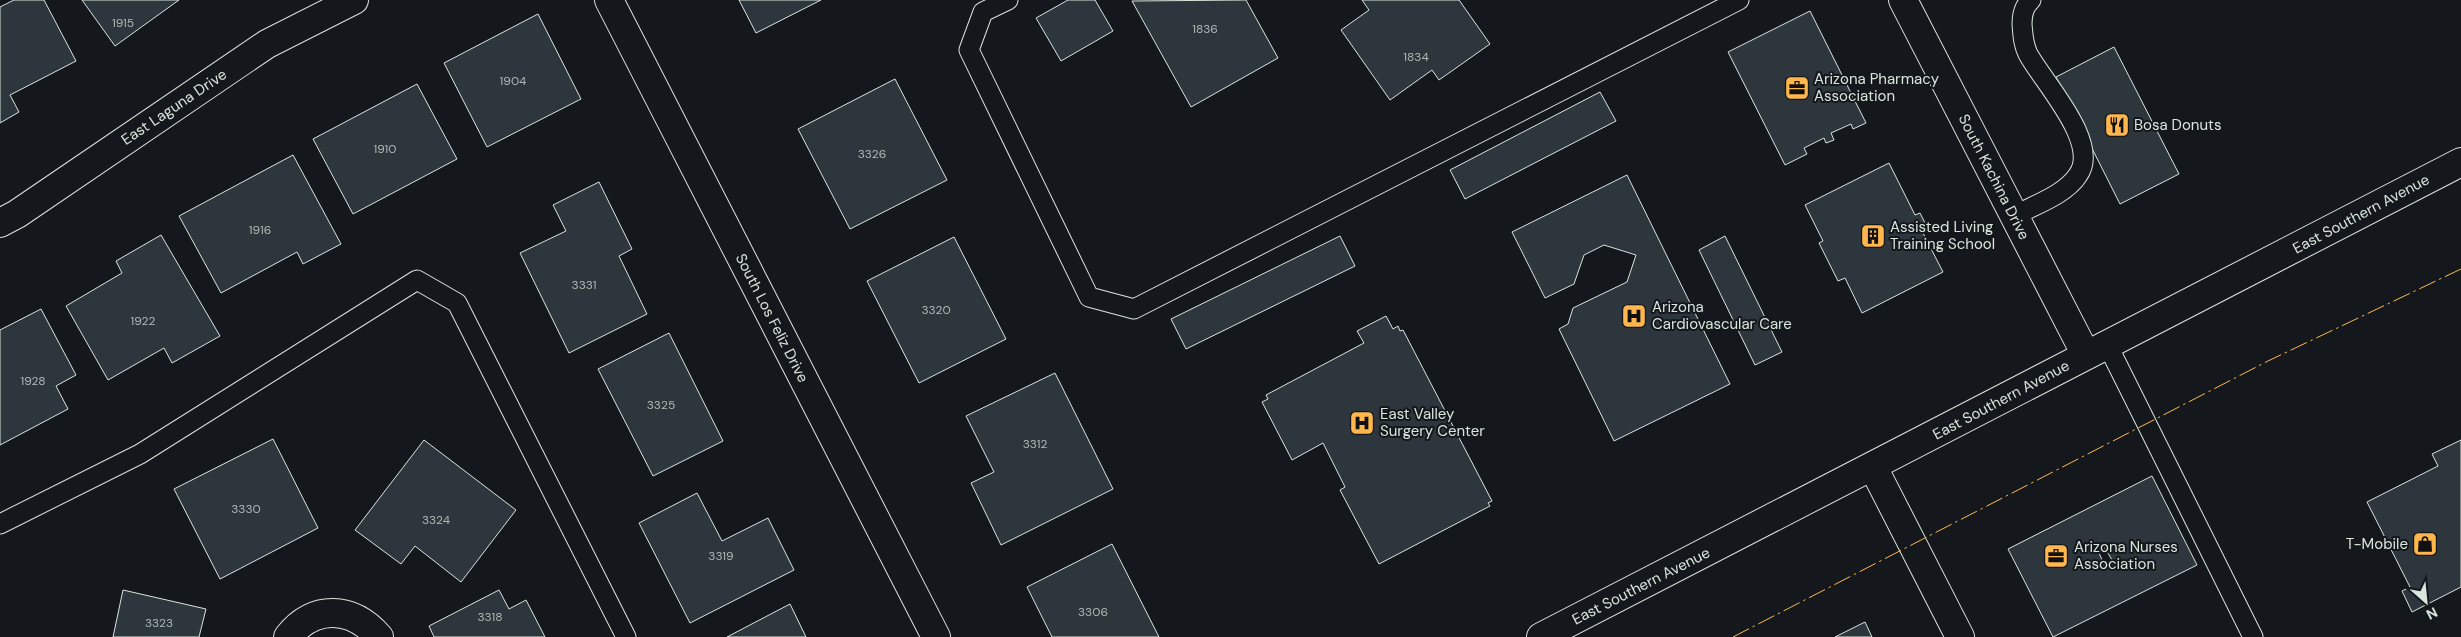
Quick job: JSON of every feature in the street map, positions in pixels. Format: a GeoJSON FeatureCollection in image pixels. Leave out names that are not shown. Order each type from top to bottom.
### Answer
{"type":"FeatureCollection","features":[{"type":"Feature","properties":{"kind":"street","name":"East Laguna Drive"},"geometry":{"type":"LineString","coordinates":[[0,223],[17,214],[267,44],[354,0]]}},
{"type":"Feature","properties":{"kind":"street","name":"South Los Feliz Drive"},"geometry":{"type":"LineString","coordinates":[[608,0],[936,637]]}},
{"type":"Feature","properties":{"kind":"street","name":"South Kachina Drive"},"geometry":{"type":"LineString","coordinates":[[1903,0],[2014,216],[2097,350]]}},
{"type":"Feature","properties":{"kind":"street","name":"East Southern Avenue"},"geometry":{"type":"LineString","coordinates":[[1541,637],[2461,162]]}},
{"type":"Feature","properties":{"kind":"street"},"geometry":{"type":"LineString","coordinates":[[1873,467],[1960,637]]}},
{"type":"Feature","properties":{"kind":"street"},"geometry":{"type":"LineString","coordinates":[[288,637],[297,625],[313,616],[331,612],[350,615],[366,623],[379,637]]}},
{"type":"Feature","properties":{"kind":"lane"},"geometry":{"type":"LineString","coordinates":[[1008,0],[983,12],[969,50],[1089,297],[1134,309],[1739,0]]}},
{"type":"Feature","properties":{"kind":"lane"},"geometry":{"type":"LineString","coordinates":[[2014,216],[2065,188],[2078,176],[2084,154],[2063,107],[2028,54],[2023,42],[2022,17],[2027,3],[2031,0]]}},
{"type":"Feature","properties":{"kind":"lane"},"geometry":{"type":"LineString","coordinates":[[0,524],[140,454],[417,280],[457,303],[626,637]]}},
{"type":"Feature","properties":{"kind":"lane"},"geometry":{"type":"LineString","coordinates":[[2097,350],[2253,637]]}},
{"type":"Feature","properties":{"kind":"building"},"geometry":{"type":"Polygon","coordinates":[[[14,0],[44,0],[76,61],[10,95],[19,112],[0,123],[0,7],[14,0]]]}},
{"type":"Feature","properties":{"kind":"building"},"geometry":{"type":"Polygon","coordinates":[[[82,0],[179,0],[115,46],[82,0]]]}},
{"type":"Feature","properties":{"kind":"building"},"geometry":{"type":"Polygon","coordinates":[[[739,0],[821,0],[756,33],[739,0]]]}},
{"type":"Feature","properties":{"kind":"building"},"geometry":{"type":"Polygon","coordinates":[[[1068,0],[1095,0],[1113,31],[1061,61],[1036,18],[1068,0]]]}},
{"type":"Feature","properties":{"kind":"building"},"geometry":{"type":"Polygon","coordinates":[[[1246,0],[1278,58],[1191,107],[1132,1],[1246,0]]]}},
{"type":"Feature","properties":{"kind":"building"},"geometry":{"type":"Polygon","coordinates":[[[1362,0],[1459,0],[1490,44],[1439,80],[1432,70],[1390,100],[1341,30],[1369,10],[1362,0]]]}},
{"type":"Feature","properties":{"kind":"building","name":"Arizona Pharmacy Association"},"geometry":{"type":"Polygon","coordinates":[[[1810,11],[1866,123],[1853,129],[1851,124],[1831,133],[1834,140],[1826,143],[1824,138],[1804,148],[1807,154],[1785,165],[1728,52],[1810,11]]]}},
{"type":"Feature","properties":{"kind":"building"},"geometry":{"type":"Polygon","coordinates":[[[538,14],[581,99],[487,147],[444,63],[538,14]]]}},
{"type":"Feature","properties":{"kind":"building","name":"Bosa Donuts"},"geometry":{"type":"Polygon","coordinates":[[[2114,47],[2179,174],[2120,204],[2056,77],[2114,47]]]}},
{"type":"Feature","properties":{"kind":"building"},"geometry":{"type":"Polygon","coordinates":[[[895,79],[947,180],[850,229],[798,129],[895,79]]]}},
{"type":"Feature","properties":{"kind":"building"},"geometry":{"type":"Polygon","coordinates":[[[417,84],[457,159],[353,214],[313,139],[417,84]]]}},
{"type":"Feature","properties":{"kind":"building"},"geometry":{"type":"Polygon","coordinates":[[[1600,92],[1616,121],[1465,199],[1450,170],[1600,92]]]}},
{"type":"Feature","properties":{"kind":"building"},"geometry":{"type":"Polygon","coordinates":[[[293,155],[341,244],[303,264],[297,252],[221,293],[179,216],[293,155]]]}},
{"type":"Feature","properties":{"kind":"building","name":"Assisted Living Training School"},"geometry":{"type":"Polygon","coordinates":[[[1889,163],[1915,215],[1920,213],[1928,229],[1922,231],[1943,272],[1862,313],[1845,278],[1838,281],[1819,243],[1823,241],[1805,205],[1889,163]]]}},
{"type":"Feature","properties":{"kind":"building","name":"Arizona Cardiovascular Care"},"geometry":{"type":"Polygon","coordinates":[[[1627,175],[1730,384],[1614,441],[1559,329],[1568,324],[1573,308],[1627,282],[1636,255],[1604,245],[1584,255],[1574,284],[1545,298],[1512,232],[1627,175]]]}},
{"type":"Feature","properties":{"kind":"building"},"geometry":{"type":"Polygon","coordinates":[[[599,182],[632,249],[619,256],[647,314],[569,353],[520,253],[566,231],[553,205],[599,182]]]}},
{"type":"Feature","properties":{"kind":"building"},"geometry":{"type":"Polygon","coordinates":[[[161,235],[220,336],[172,363],[164,348],[108,380],[66,306],[122,273],[116,261],[161,235]]]}},
{"type":"Feature","properties":{"kind":"building"},"geometry":{"type":"Polygon","coordinates":[[[1340,236],[1355,266],[1186,349],[1171,319],[1340,236]]]}},
{"type":"Feature","properties":{"kind":"building"},"geometry":{"type":"Polygon","coordinates":[[[1725,236],[1782,352],[1755,365],[1699,250],[1725,236]]]}},
{"type":"Feature","properties":{"kind":"building"},"geometry":{"type":"Polygon","coordinates":[[[954,237],[1006,339],[919,383],[867,281],[954,237]]]}},
{"type":"Feature","properties":{"kind":"building"},"geometry":{"type":"Polygon","coordinates":[[[41,309],[76,375],[56,386],[68,409],[0,445],[0,330],[41,309]]]}},
{"type":"Feature","properties":{"kind":"building","name":"East Valley Surgery Center"},"geometry":{"type":"Polygon","coordinates":[[[1386,316],[1393,329],[1398,326],[1400,331],[1403,330],[1492,501],[1488,503],[1490,506],[1379,564],[1340,490],[1345,487],[1323,443],[1292,460],[1262,402],[1268,399],[1266,395],[1364,343],[1357,331],[1386,316]]]}},
{"type":"Feature","properties":{"kind":"building"},"geometry":{"type":"Polygon","coordinates":[[[669,333],[723,441],[653,476],[598,369],[669,333]]]}},
{"type":"Feature","properties":{"kind":"building"},"geometry":{"type":"Polygon","coordinates":[[[1055,373],[1113,489],[1001,545],[971,483],[994,472],[966,416],[1055,373]]]}},
{"type":"Feature","properties":{"kind":"building"},"geometry":{"type":"Polygon","coordinates":[[[273,439],[318,528],[220,579],[174,489],[273,439]]]}},
{"type":"Feature","properties":{"kind":"building"},"geometry":{"type":"Polygon","coordinates":[[[424,440],[516,510],[461,582],[415,546],[401,564],[355,530],[424,440]]]}},
{"type":"Feature","properties":{"kind":"building","name":"T-Mobile"},"geometry":{"type":"Polygon","coordinates":[[[2461,440],[2461,587],[2412,612],[2402,591],[2410,587],[2367,502],[2438,466],[2432,454],[2461,440]]]}},
{"type":"Feature","properties":{"kind":"building","name":"Arizona Nurses Association"},"geometry":{"type":"Polygon","coordinates":[[[2152,476],[2197,565],[2053,637],[2008,549],[2152,476]],[[2105,548],[2098,551],[2104,564],[2112,560],[2105,548]]]}},
{"type":"Feature","properties":{"kind":"building"},"geometry":{"type":"Polygon","coordinates":[[[697,493],[722,541],[768,518],[794,570],[690,623],[639,523],[697,493]]]}},
{"type":"Feature","properties":{"kind":"building"},"geometry":{"type":"Polygon","coordinates":[[[1112,544],[1159,637],[1052,637],[1027,587],[1112,544]]]}},
{"type":"Feature","properties":{"kind":"building"},"geometry":{"type":"Polygon","coordinates":[[[123,590],[206,609],[199,637],[113,637],[123,590]]]}},
{"type":"Feature","properties":{"kind":"building"},"geometry":{"type":"Polygon","coordinates":[[[499,590],[509,609],[526,600],[545,637],[434,637],[429,626],[499,590]]]}},
{"type":"Feature","properties":{"kind":"building"},"geometry":{"type":"Polygon","coordinates":[[[790,604],[806,637],[727,637],[790,604]]]}},
{"type":"Feature","properties":{"kind":"building"},"geometry":{"type":"Polygon","coordinates":[[[1865,622],[1872,637],[1835,637],[1865,622]]]}},
{"type":"Feature","properties":{"kind":"power"},"geometry":{"type":"LineString","coordinates":[[1733,637],[2268,361],[2461,269]]}},
{"type":"Feature","properties":{"kind":"place","name":"Arizona Pharmacy Association"},"geometry":{"type":"Point","coordinates":[1797,88]}},
{"type":"Feature","properties":{"kind":"place","name":"Bosa Donuts"},"geometry":{"type":"Point","coordinates":[2117,125]}},
{"type":"Feature","properties":{"kind":"place","name":"Assisted Living Training School"},"geometry":{"type":"Point","coordinates":[1873,236]}},
{"type":"Feature","properties":{"kind":"place","name":"Arizona Cardiovascular Care"},"geometry":{"type":"Point","coordinates":[1634,316]}},
{"type":"Feature","properties":{"kind":"place","name":"East Valley Surgery Center"},"geometry":{"type":"Point","coordinates":[1362,423]}},
{"type":"Feature","properties":{"kind":"place","name":"T-Mobile"},"geometry":{"type":"Point","coordinates":[2425,544]}},
{"type":"Feature","properties":{"kind":"place","name":"Arizona Nurses Association"},"geometry":{"type":"Point","coordinates":[2056,556]}}]}
